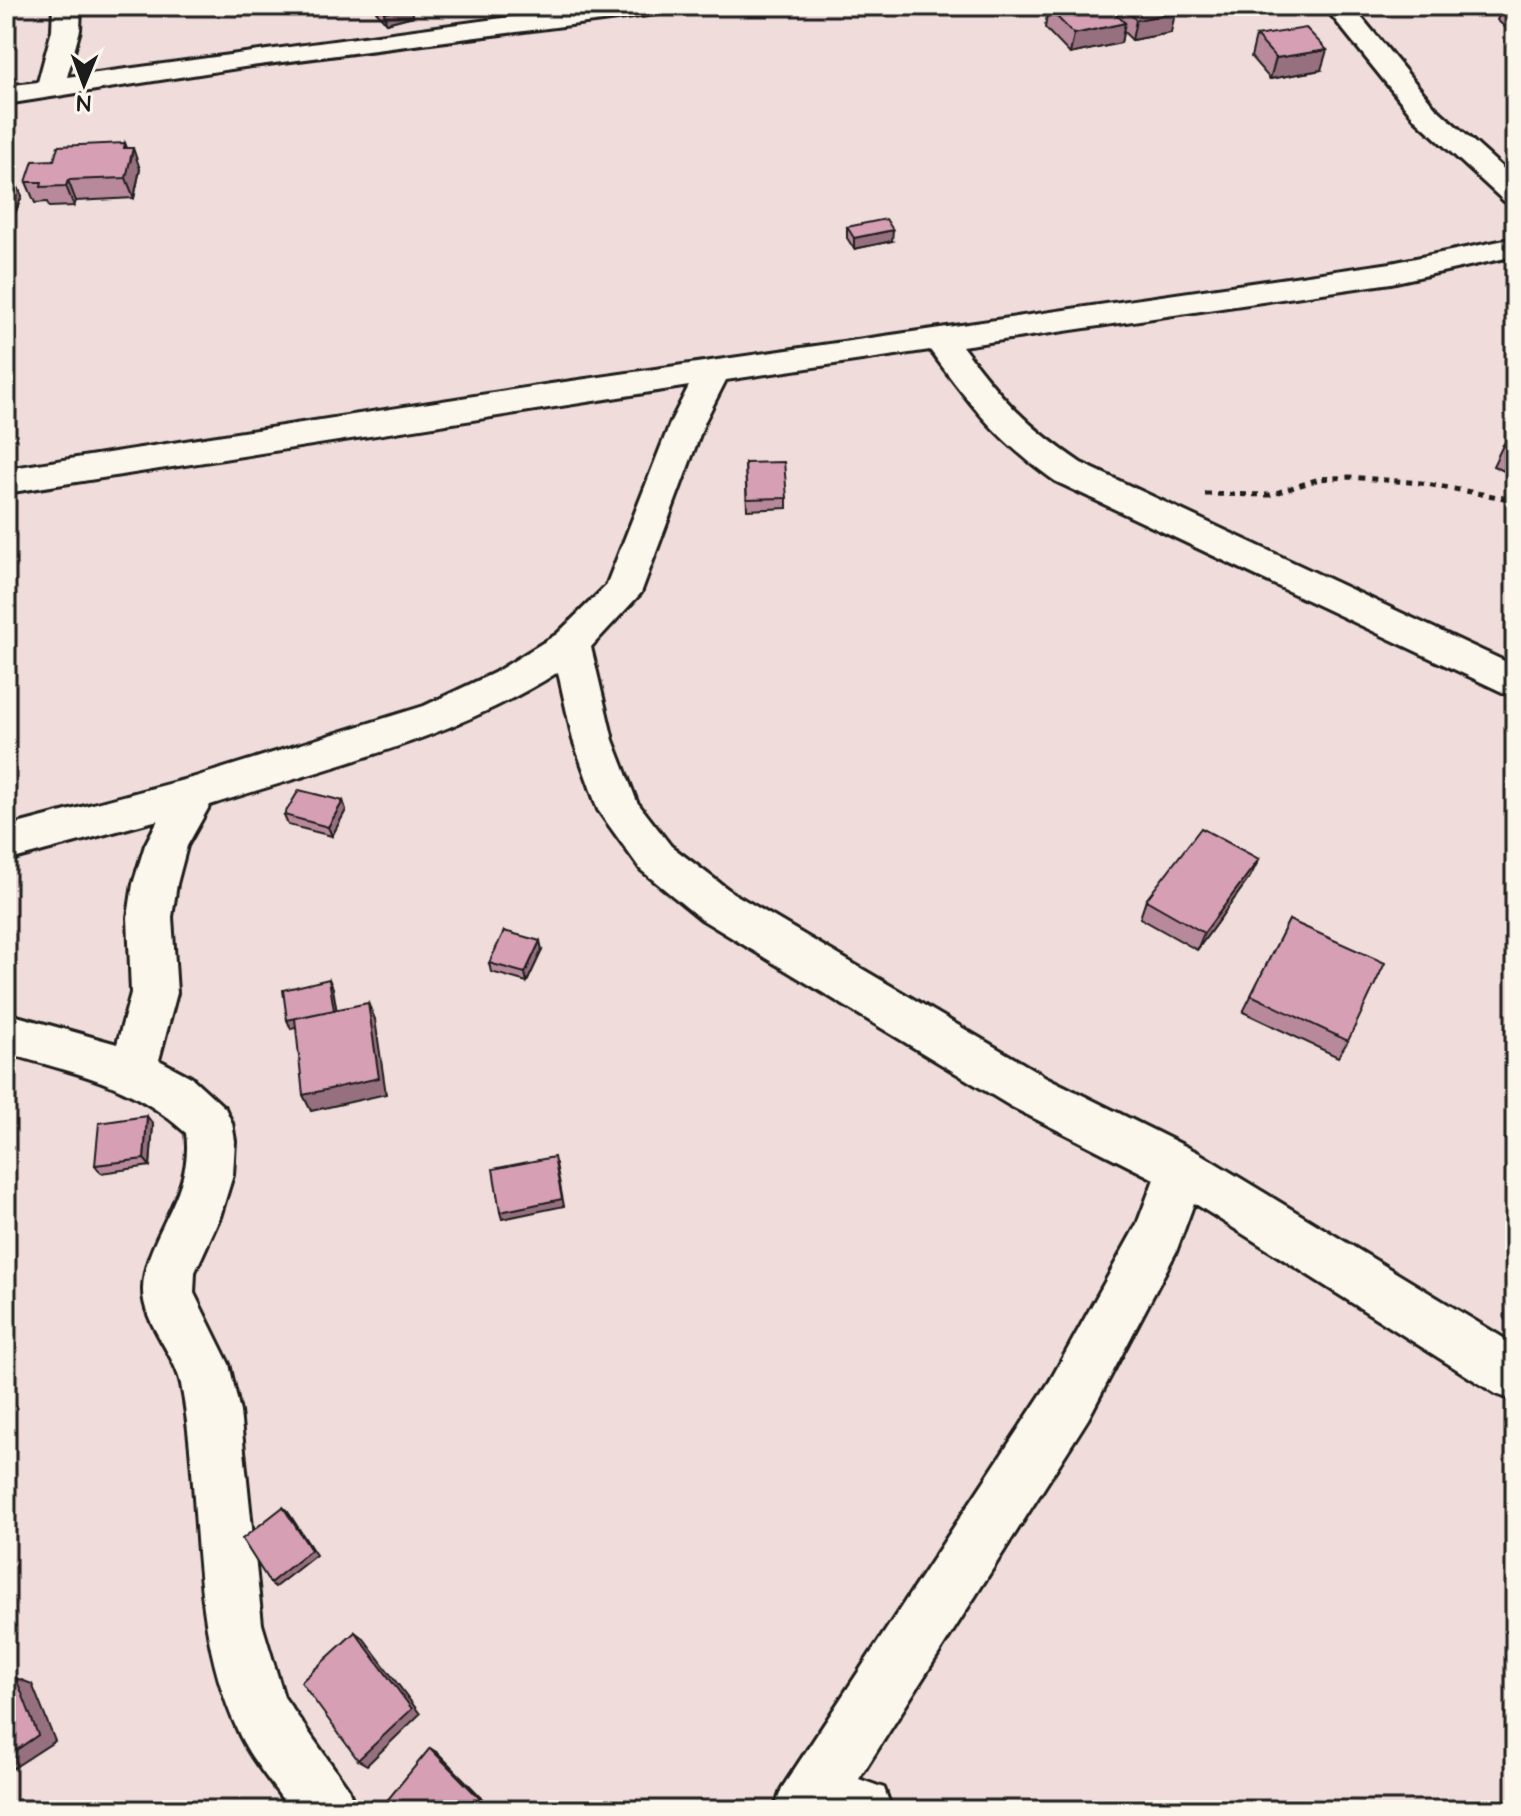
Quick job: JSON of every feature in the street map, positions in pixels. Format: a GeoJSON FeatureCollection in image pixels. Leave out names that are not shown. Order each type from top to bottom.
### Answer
{"type":"FeatureCollection","features":[{"type":"Feature","properties":{"kind":"street"},"geometry":{"type":"LineString","coordinates":[[50,89],[66,30],[67,6]]}},
{"type":"Feature","properties":{"kind":"street"},"geometry":{"type":"LineString","coordinates":[[6,95],[546,12],[656,6]]}},
{"type":"Feature","properties":{"kind":"street"},"geometry":{"type":"LineString","coordinates":[[1338,6],[1425,113],[1515,195]]}},
{"type":"Feature","properties":{"kind":"street"},"geometry":{"type":"LineString","coordinates":[[6,481],[551,395],[1391,273],[1515,247]]}},
{"type":"Feature","properties":{"kind":"street"},"geometry":{"type":"LineString","coordinates":[[939,339],[985,401],[1023,441],[1068,472],[1515,683]]}},
{"type":"Feature","properties":{"kind":"street"},"geometry":{"type":"LineString","coordinates":[[6,844],[195,793],[464,707],[571,644],[622,593],[688,421],[712,374]]}},
{"type":"Feature","properties":{"kind":"street"},"geometry":{"type":"LineString","coordinates":[[571,644],[593,740],[619,810],[656,858],[717,906],[853,990],[1029,1092],[1182,1169],[1515,1375]]}},
{"type":"Feature","properties":{"kind":"street"},"geometry":{"type":"LineString","coordinates":[[133,1070],[154,993],[150,917],[155,884],[166,845],[195,793]]}},
{"type":"Feature","properties":{"kind":"street"},"geometry":{"type":"LineString","coordinates":[[6,1033],[133,1070],[174,1092],[208,1123],[211,1141],[208,1175],[195,1217],[170,1272],[168,1293],[183,1332],[203,1364],[213,1412],[233,1624],[259,1712],[326,1810]]}},
{"type":"Feature","properties":{"kind":"street"},"geometry":{"type":"LineString","coordinates":[[827,1805],[1069,1400],[1158,1235],[1182,1169]]}},
{"type":"Feature","properties":{"kind":"path"},"geometry":{"type":"LineString","coordinates":[[1199,494],[1269,495],[1291,490],[1313,479],[1329,477],[1395,481],[1515,500]]}},
{"type":"Feature","properties":{"kind":"building"},"geometry":{"type":"Polygon","coordinates":[[[378,6],[409,6],[384,12],[378,6]]]}},
{"type":"Feature","properties":{"kind":"building"},"geometry":{"type":"Polygon","coordinates":[[[1108,6],[1125,23],[1074,34],[1048,8],[1108,6]]]}},
{"type":"Feature","properties":{"kind":"building"},"geometry":{"type":"Polygon","coordinates":[[[1122,6],[1169,6],[1175,13],[1136,20],[1122,6]]]}},
{"type":"Feature","properties":{"kind":"building"},"geometry":{"type":"Polygon","coordinates":[[[1306,28],[1327,50],[1276,58],[1256,36],[1306,28]]]}},
{"type":"Feature","properties":{"kind":"building"},"geometry":{"type":"Polygon","coordinates":[[[125,143],[124,148],[133,148],[126,178],[68,180],[66,186],[41,187],[42,182],[26,182],[33,161],[54,160],[58,146],[125,143]]]}},
{"type":"Feature","properties":{"kind":"building"},"geometry":{"type":"Polygon","coordinates":[[[6,186],[17,186],[9,207],[6,207],[6,186]]]}},
{"type":"Feature","properties":{"kind":"building"},"geometry":{"type":"Polygon","coordinates":[[[886,219],[893,230],[854,238],[847,227],[886,219]]]}},
{"type":"Feature","properties":{"kind":"building"},"geometry":{"type":"Polygon","coordinates":[[[1515,432],[1515,451],[1503,445],[1515,432]]]}},
{"type":"Feature","properties":{"kind":"building"},"geometry":{"type":"Polygon","coordinates":[[[784,462],[787,498],[747,499],[745,463],[784,462]]]}},
{"type":"Feature","properties":{"kind":"building"},"geometry":{"type":"Polygon","coordinates":[[[299,790],[343,801],[328,827],[284,815],[299,790]]]}},
{"type":"Feature","properties":{"kind":"building"},"geometry":{"type":"Polygon","coordinates":[[[1201,828],[1259,859],[1204,933],[1146,900],[1201,828]]]}},
{"type":"Feature","properties":{"kind":"building"},"geometry":{"type":"Polygon","coordinates":[[[1289,920],[1385,963],[1348,1041],[1251,995],[1289,920]]]}},
{"type":"Feature","properties":{"kind":"building"},"geometry":{"type":"Polygon","coordinates":[[[504,931],[540,941],[525,973],[489,963],[504,931]]]}},
{"type":"Feature","properties":{"kind":"building"},"geometry":{"type":"Polygon","coordinates":[[[329,979],[334,1010],[287,1020],[283,990],[329,979]]]}},
{"type":"Feature","properties":{"kind":"building"},"geometry":{"type":"Polygon","coordinates":[[[368,1003],[379,1078],[303,1095],[295,1018],[368,1003]]]}},
{"type":"Feature","properties":{"kind":"building"},"geometry":{"type":"Polygon","coordinates":[[[147,1116],[144,1159],[95,1165],[99,1123],[147,1116]]]}},
{"type":"Feature","properties":{"kind":"building"},"geometry":{"type":"Polygon","coordinates":[[[554,1157],[562,1199],[500,1212],[493,1169],[554,1157]]]}},
{"type":"Feature","properties":{"kind":"building"},"geometry":{"type":"Polygon","coordinates":[[[283,1507],[311,1550],[270,1583],[242,1539],[283,1507]]]}},
{"type":"Feature","properties":{"kind":"building"},"geometry":{"type":"Polygon","coordinates":[[[355,1632],[412,1709],[358,1760],[301,1682],[355,1632]]]}},
{"type":"Feature","properties":{"kind":"building"},"geometry":{"type":"Polygon","coordinates":[[[16,1678],[38,1735],[6,1757],[6,1684],[16,1678]]]}},
{"type":"Feature","properties":{"kind":"building"},"geometry":{"type":"Polygon","coordinates":[[[430,1748],[491,1810],[391,1810],[385,1803],[430,1748]]]}}]}
